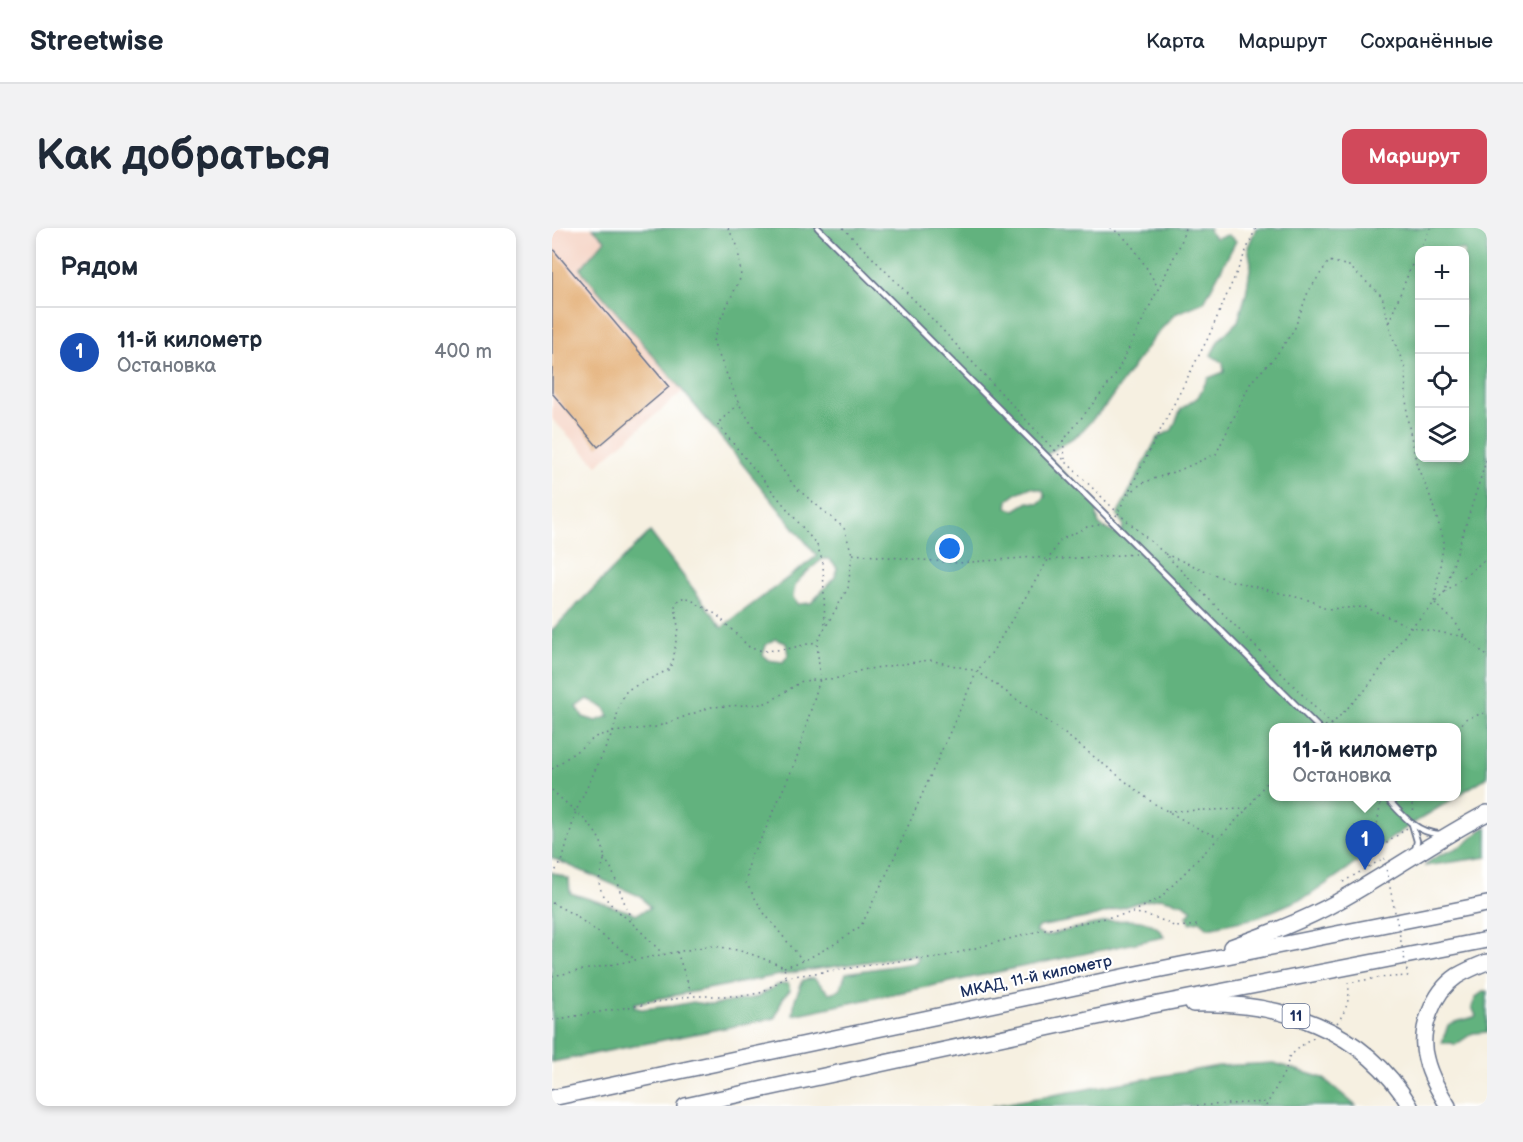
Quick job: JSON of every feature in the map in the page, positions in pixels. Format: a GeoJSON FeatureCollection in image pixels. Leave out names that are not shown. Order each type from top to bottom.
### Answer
{"type":"FeatureCollection","features":[{"type":"Feature","properties":{"kind":"main road"},"geometry":{"type":"LineString","coordinates":[[1141,973],[1230,947],[1298,922],[1337,902],[1487,812]]}},
{"type":"Feature","properties":{"kind":"main road","name":"МКАД, 11-й километр"},"geometry":{"type":"LineString","coordinates":[[552,1098],[594,1091],[1141,973],[1487,904]]}},
{"type":"Feature","properties":{"kind":"main road"},"geometry":{"type":"LineString","coordinates":[[685,1106],[1148,1006],[1484,941]]}},
{"type":"Feature","properties":{"kind":"main road"},"geometry":{"type":"LineString","coordinates":[[1448,1106],[1434,1083],[1425,1057],[1425,1027],[1433,1005],[1445,988],[1456,977],[1487,962]]}},
{"type":"Feature","properties":{"kind":"main road","name":"11"},"geometry":{"type":"LineString","coordinates":[[1148,1006],[1211,1004],[1268,1008],[1302,1017],[1331,1030],[1358,1048],[1384,1071],[1410,1106]]}},
{"type":"Feature","properties":{"kind":"lane"},"geometry":{"type":"LineString","coordinates":[[818,228],[1314,723]]}},
{"type":"Feature","properties":{"kind":"lane"},"geometry":{"type":"LineString","coordinates":[[1388,801],[1412,824],[1430,834],[1451,833]]}},
{"type":"Feature","properties":{"kind":"lane"},"geometry":{"type":"LineString","coordinates":[[1411,857],[1416,849],[1417,841],[1412,824]]}},
{"type":"Feature","properties":{"kind":"path"},"geometry":{"type":"LineString","coordinates":[[728,228],[738,247],[741,277],[720,320],[713,341],[739,404],[760,438],[795,487],[844,528],[852,554],[848,588],[817,642],[820,679],[796,760],[750,858],[746,883],[764,913],[803,962]]}},
{"type":"Feature","properties":{"kind":"path"},"geometry":{"type":"LineString","coordinates":[[843,228],[923,309],[1055,451],[1118,513],[1164,553],[1331,723]]}},
{"type":"Feature","properties":{"kind":"path"},"geometry":{"type":"LineString","coordinates":[[1110,228],[1118,232],[1135,250],[1159,288]]}},
{"type":"Feature","properties":{"kind":"path"},"geometry":{"type":"LineString","coordinates":[[1055,451],[1116,376],[1181,243],[1185,228]]}},
{"type":"Feature","properties":{"kind":"path"},"geometry":{"type":"LineString","coordinates":[[1118,513],[1208,338],[1256,228]]}},
{"type":"Feature","properties":{"kind":"path"},"geometry":{"type":"LineString","coordinates":[[1388,323],[1430,228]]}},
{"type":"Feature","properties":{"kind":"path"},"geometry":{"type":"LineString","coordinates":[[1126,496],[1142,483],[1182,470],[1216,454],[1251,382],[1275,357],[1294,330],[1308,292],[1329,261],[1348,266],[1382,296],[1388,323],[1405,368],[1407,417],[1417,466],[1430,496],[1444,541],[1434,603]]}},
{"type":"Feature","properties":{"kind":"path"},"geometry":{"type":"LineString","coordinates":[[739,404],[717,424],[817,545],[823,563],[825,628]]}},
{"type":"Feature","properties":{"kind":"path"},"geometry":{"type":"LineString","coordinates":[[1063,439],[1065,461]]}},
{"type":"Feature","properties":{"kind":"path"},"geometry":{"type":"LineString","coordinates":[[1444,593],[1487,458]]}},
{"type":"Feature","properties":{"kind":"path"},"geometry":{"type":"LineString","coordinates":[[552,976],[708,946],[728,946],[784,967],[803,962],[861,926],[889,869],[977,670],[993,651],[1060,540],[1088,527],[1113,522]]}},
{"type":"Feature","properties":{"kind":"path"},"geometry":{"type":"LineString","coordinates":[[852,554],[958,563],[1036,557],[1048,560],[1144,553]]}},
{"type":"Feature","properties":{"kind":"path"},"geometry":{"type":"LineString","coordinates":[[1164,553],[1228,580],[1312,601],[1326,609],[1365,607],[1411,627],[1465,637]]}},
{"type":"Feature","properties":{"kind":"path"},"geometry":{"type":"LineString","coordinates":[[1333,723],[1366,689],[1411,627],[1444,593],[1487,558]]}},
{"type":"Feature","properties":{"kind":"path"},"geometry":{"type":"LineString","coordinates":[[552,875],[562,862],[576,811],[614,732],[620,703],[627,690],[668,670],[673,662],[678,627],[675,605],[679,599],[686,597],[717,615],[750,648],[764,651],[787,649],[817,642]]}},
{"type":"Feature","properties":{"kind":"path"},"geometry":{"type":"LineString","coordinates":[[1434,603],[1455,622],[1465,637],[1487,656]]}},
{"type":"Feature","properties":{"kind":"path"},"geometry":{"type":"LineString","coordinates":[[552,770],[597,736],[656,727],[711,706],[763,704],[802,681],[840,678],[862,670],[930,660],[977,670],[1065,734],[1153,803],[1201,830],[1219,837]]}},
{"type":"Feature","properties":{"kind":"path"},"geometry":{"type":"LineString","coordinates":[[1461,725],[1464,719],[1487,712]]}},
{"type":"Feature","properties":{"kind":"path"},"geometry":{"type":"LineString","coordinates":[[1131,913],[1160,898],[1247,809],[1269,779]]}},
{"type":"Feature","properties":{"kind":"path"},"geometry":{"type":"LineString","coordinates":[[552,790],[589,823],[599,839],[604,858],[611,868],[632,923]]}},
{"type":"Feature","properties":{"kind":"path"},"geometry":{"type":"LineString","coordinates":[[1368,867],[1361,856],[1375,838],[1382,801]]}},
{"type":"Feature","properties":{"kind":"path"},"geometry":{"type":"LineString","coordinates":[[1364,860],[1412,824],[1414,807],[1408,801]]}},
{"type":"Feature","properties":{"kind":"path"},"geometry":{"type":"LineString","coordinates":[[1167,811],[1247,809]]}},
{"type":"Feature","properties":{"kind":"path"},"geometry":{"type":"LineString","coordinates":[[604,858],[598,878],[601,889],[611,905],[663,954]]}},
{"type":"Feature","properties":{"kind":"path"},"geometry":{"type":"LineString","coordinates":[[1266,1106],[1286,1069],[1289,1057],[1307,1041],[1331,1030],[1342,1017],[1350,993],[1348,983],[1408,976],[1384,858],[1343,882]]}},
{"type":"Feature","properties":{"kind":"path"},"geometry":{"type":"LineString","coordinates":[[552,903],[573,914],[636,960]]}},
{"type":"Feature","properties":{"kind":"path"},"geometry":{"type":"LineString","coordinates":[[552,1020],[693,996],[743,996],[760,993],[787,977],[920,958],[938,958],[1024,934],[1131,913],[1163,920],[1174,927],[1199,925]]}},
{"type":"Feature","properties":{"kind":"path"},"geometry":{"type":"LineString","coordinates":[[677,952],[693,996]]}},
{"type":"Feature","properties":{"kind":"path"},"geometry":{"type":"LineString","coordinates":[[784,967],[787,977]]}},
{"type":"Feature","properties":{"kind":"path"},"geometry":{"type":"LineString","coordinates":[[1191,1106],[1267,1102]]}},
{"type":"Feature","properties":{"kind":"shaded area"},"geometry":{"type":"Polygon","coordinates":[[[552,228],[593,228],[605,240],[581,270],[683,391],[597,465],[552,419],[552,228]]]}},
{"type":"Feature","properties":{"kind":"green space"},"geometry":{"type":"Polygon","coordinates":[[[593,228],[1210,228],[1209,231],[1215,238],[1228,235],[1236,241],[1204,302],[1175,314],[1154,337],[1106,405],[1079,434],[1046,455],[1099,508],[1097,515],[1099,525],[1116,534],[1122,531],[1123,524],[1117,515],[1157,438],[1172,430],[1181,409],[1198,397],[1208,378],[1224,372],[1223,363],[1211,355],[1219,340],[1238,321],[1246,294],[1251,263],[1248,247],[1256,228],[1487,228],[1487,777],[1461,793],[1461,723],[1269,723],[1269,801],[1449,801],[1412,824],[1310,895],[1256,918],[1208,928],[1200,921],[1190,923],[1187,916],[1192,910],[1184,904],[1160,898],[1136,903],[1097,916],[1038,927],[1035,932],[1045,936],[1091,925],[1128,920],[1144,922],[1157,927],[1164,937],[793,1015],[795,999],[803,980],[814,978],[829,993],[840,990],[846,973],[914,963],[919,958],[914,955],[796,972],[635,1003],[634,1007],[641,1009],[693,1002],[712,1005],[758,997],[777,985],[788,983],[790,990],[783,998],[775,1018],[552,1062],[552,872],[569,879],[570,893],[637,914],[650,908],[642,897],[552,858],[552,630],[650,532],[722,627],[817,556],[580,269],[605,240],[593,228]],[[1031,487],[1019,492],[1008,500],[1007,508],[1015,510],[1028,502],[1039,503],[1045,497],[1043,490],[1031,487]],[[823,559],[796,584],[793,597],[797,604],[811,603],[835,577],[837,568],[829,559],[823,559]],[[775,639],[766,645],[763,655],[768,660],[783,662],[788,655],[786,643],[775,639]],[[588,699],[577,707],[583,717],[596,721],[609,716],[605,708],[588,699]]]}},
{"type":"Feature","properties":{"kind":"green space"},"geometry":{"type":"Polygon","coordinates":[[[1487,827],[1487,857],[1425,866],[1434,858],[1462,845],[1487,827]]]}},
{"type":"Feature","properties":{"kind":"green space"},"geometry":{"type":"Polygon","coordinates":[[[1487,991],[1487,1032],[1473,1033],[1455,1045],[1442,1043],[1448,1025],[1476,1016],[1472,1007],[1476,997],[1487,991]]]}},
{"type":"Feature","properties":{"kind":"green space"},"geometry":{"type":"Polygon","coordinates":[[[1274,1063],[1323,1078],[1356,1106],[991,1106],[1218,1066],[1274,1063]]]}},
{"type":"Feature","properties":{"kind":"building"},"geometry":{"type":"Polygon","coordinates":[[[552,248],[669,387],[598,447],[552,393],[552,248]]]}},
{"type":"Feature","properties":{"kind":"place","name":"11-й километр"},"geometry":{"type":"Point","coordinates":[1365,870]}}]}
